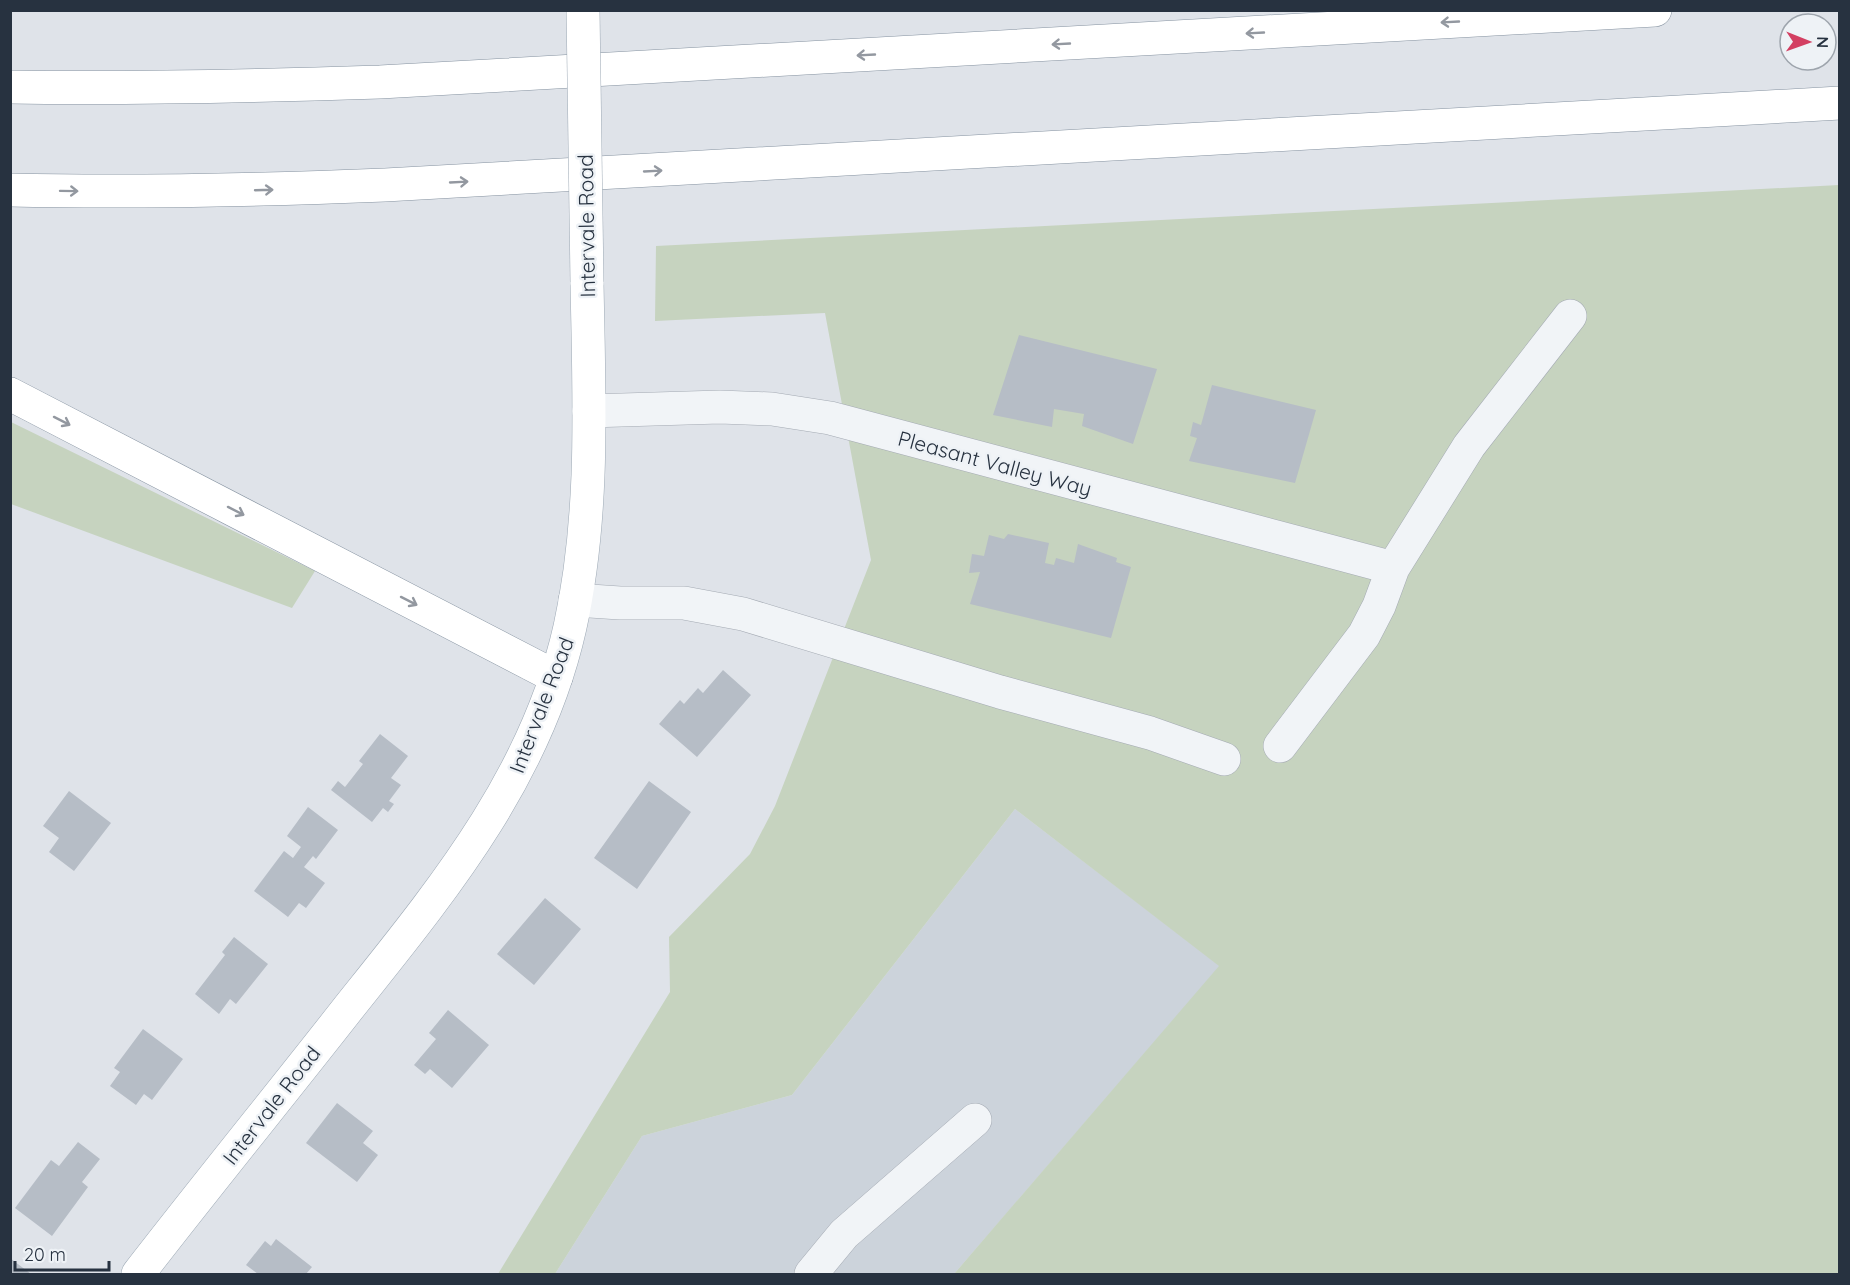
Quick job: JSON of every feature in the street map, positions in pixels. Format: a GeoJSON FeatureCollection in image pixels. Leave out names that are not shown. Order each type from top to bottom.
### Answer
{"type":"FeatureCollection","features":[{"type":"Feature","properties":{"kind":"main road","name":"Intervale Road"},"geometry":{"type":"LineString","coordinates":[[138,1275],[459,865],[514,777],[556,677],[575,600],[586,513],[589,411],[583,10]]}},
{"type":"Feature","properties":{"kind":"main road"},"geometry":{"type":"LineString","coordinates":[[10,87],[237,87],[392,81],[1655,10]]}},
{"type":"Feature","properties":{"kind":"main road"},"geometry":{"type":"LineString","coordinates":[[10,190],[241,191],[385,185],[1839,103]]}},
{"type":"Feature","properties":{"kind":"main road"},"geometry":{"type":"LineString","coordinates":[[10,394],[556,677]]}},
{"type":"Feature","properties":{"kind":"street"},"geometry":{"type":"LineString","coordinates":[[1280,746],[1364,635],[1379,606],[1393,568],[1469,446],[1569,316]]}},
{"type":"Feature","properties":{"kind":"street","name":"Pleasant Valley Way"},"geometry":{"type":"LineString","coordinates":[[589,411],[720,407],[772,409],[830,418],[1393,568]]}},
{"type":"Feature","properties":{"kind":"street"},"geometry":{"type":"LineString","coordinates":[[575,600],[684,603],[743,614],[1000,692],[1150,733],[1224,759]]}},
{"type":"Feature","properties":{"kind":"street"},"geometry":{"type":"LineString","coordinates":[[811,1275],[844,1234],[975,1120]]}},
{"type":"Feature","properties":{"kind":"shaded area"},"geometry":{"type":"Polygon","coordinates":[[[1015,809],[1220,966],[954,1274],[555,1274],[642,1136],[792,1095],[1015,809]]]}},
{"type":"Feature","properties":{"kind":"green space"},"geometry":{"type":"Polygon","coordinates":[[[1839,185],[1839,1274],[954,1274],[1219,966],[1015,809],[792,1095],[642,1136],[555,1274],[498,1274],[670,992],[669,937],[750,854],[775,806],[871,560],[825,313],[655,321],[656,246],[1839,185]]]}},
{"type":"Feature","properties":{"kind":"green space"},"geometry":{"type":"Polygon","coordinates":[[[10,422],[315,571],[292,608],[11,504],[10,422]]]}},
{"type":"Feature","properties":{"kind":"building"},"geometry":{"type":"Polygon","coordinates":[[[1019,335],[1157,369],[1133,444],[1082,426],[1084,414],[1054,409],[1052,427],[993,415],[1019,335]]]}},
{"type":"Feature","properties":{"kind":"building"},"geometry":{"type":"Polygon","coordinates":[[[1212,385],[1316,410],[1295,483],[1189,461],[1197,438],[1190,436],[1193,422],[1201,425],[1212,385]]]}},
{"type":"Feature","properties":{"kind":"building"},"geometry":{"type":"Polygon","coordinates":[[[1008,534],[1049,543],[1045,563],[1054,565],[1056,558],[1074,563],[1078,544],[1117,558],[1116,562],[1131,567],[1111,638],[970,604],[980,572],[969,573],[972,554],[984,556],[989,535],[1004,539],[1008,534]]]}},
{"type":"Feature","properties":{"kind":"building"},"geometry":{"type":"Polygon","coordinates":[[[723,670],[751,695],[697,757],[659,724],[680,700],[684,704],[698,688],[703,693],[723,670]]]}},
{"type":"Feature","properties":{"kind":"building"},"geometry":{"type":"Polygon","coordinates":[[[380,734],[408,756],[391,778],[401,785],[389,801],[394,804],[388,812],[383,808],[372,822],[331,790],[338,781],[345,787],[363,764],[359,761],[380,734]]]}},
{"type":"Feature","properties":{"kind":"building"},"geometry":{"type":"Polygon","coordinates":[[[649,781],[691,812],[637,889],[594,858],[649,781]]]}},
{"type":"Feature","properties":{"kind":"building"},"geometry":{"type":"Polygon","coordinates":[[[69,791],[111,823],[74,871],[49,852],[59,838],[43,826],[69,791]]]}},
{"type":"Feature","properties":{"kind":"building"},"geometry":{"type":"Polygon","coordinates":[[[308,807],[338,830],[316,859],[313,856],[304,867],[325,883],[306,908],[299,903],[288,917],[254,891],[284,851],[293,858],[301,847],[287,836],[308,807]]]}},
{"type":"Feature","properties":{"kind":"building"},"geometry":{"type":"Polygon","coordinates":[[[545,898],[581,929],[534,985],[497,954],[545,898]]]}},
{"type":"Feature","properties":{"kind":"building"},"geometry":{"type":"Polygon","coordinates":[[[234,937],[268,964],[236,1004],[230,999],[219,1014],[195,994],[225,955],[222,952],[234,937]]]}},
{"type":"Feature","properties":{"kind":"building"},"geometry":{"type":"Polygon","coordinates":[[[448,1010],[489,1045],[452,1088],[430,1069],[425,1074],[414,1065],[436,1039],[429,1033],[448,1010]]]}},
{"type":"Feature","properties":{"kind":"building"},"geometry":{"type":"Polygon","coordinates":[[[143,1029],[183,1059],[152,1100],[144,1094],[136,1105],[110,1086],[120,1072],[114,1068],[143,1029]]]}},
{"type":"Feature","properties":{"kind":"building"},"geometry":{"type":"Polygon","coordinates":[[[337,1103],[373,1131],[363,1143],[378,1155],[357,1182],[306,1143],[337,1103]]]}},
{"type":"Feature","properties":{"kind":"building"},"geometry":{"type":"Polygon","coordinates":[[[78,1142],[100,1159],[82,1182],[88,1187],[52,1236],[15,1208],[51,1160],[59,1166],[78,1142]]]}},
{"type":"Feature","properties":{"kind":"building"},"geometry":{"type":"Polygon","coordinates":[[[276,1239],[312,1267],[306,1274],[258,1274],[246,1265],[265,1241],[271,1246],[276,1239]]]}},
{"type":"Feature","properties":{"kind":"building"},"geometry":{"type":"Polygon","coordinates":[[[10,1258],[31,1274],[10,1274],[10,1258]]]}}]}
